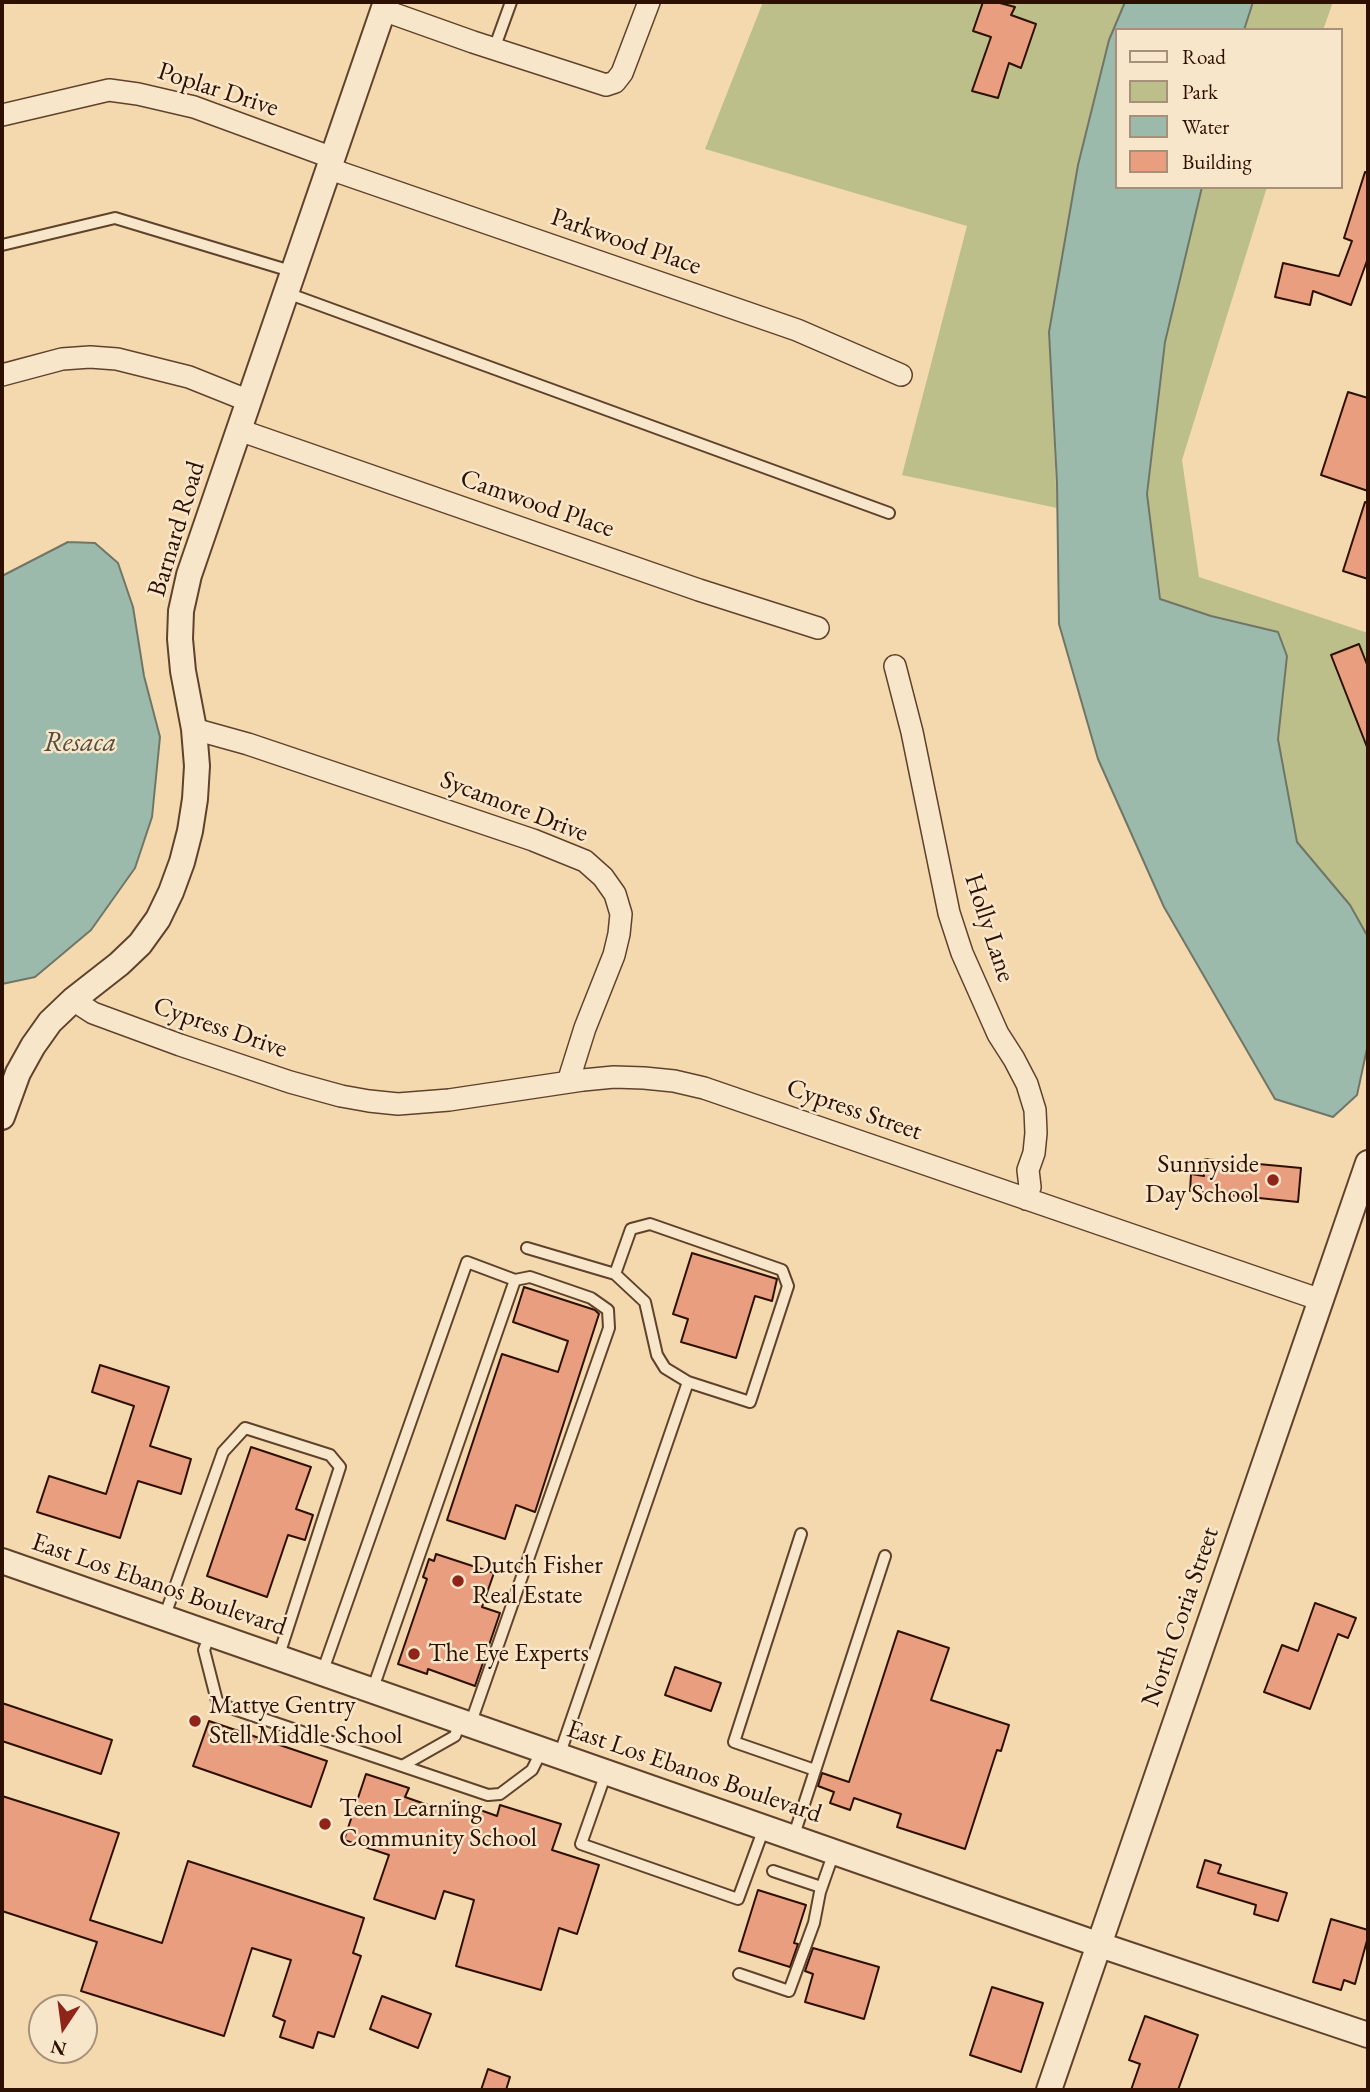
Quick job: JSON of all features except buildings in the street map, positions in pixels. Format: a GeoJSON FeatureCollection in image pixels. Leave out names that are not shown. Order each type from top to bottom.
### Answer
{"type":"FeatureCollection","features":[{"type":"Feature","properties":{"kind":"street"},"geometry":{"type":"LineString","coordinates":[[384,6],[494,49],[606,85],[615,82],[622,73],[649,2]]}},
{"type":"Feature","properties":{"kind":"street","name":"Barnard Road"},"geometry":{"type":"LineString","coordinates":[[2,1117],[18,1073],[50,1022],[140,944],[158,919],[185,852],[195,799],[197,766],[180,639],[181,611],[189,575],[384,6]]}},
{"type":"Feature","properties":{"kind":"street","name":"Poplar Drive"},"geometry":{"type":"LineString","coordinates":[[2,115],[109,90],[138,94],[194,107],[331,163]]}},
{"type":"Feature","properties":{"kind":"street","name":"Parkwood Place"},"geometry":{"type":"LineString","coordinates":[[331,163],[797,330],[901,375]]}},
{"type":"Feature","properties":{"kind":"street"},"geometry":{"type":"LineString","coordinates":[[2,375],[62,359],[117,359],[189,377],[249,401]]}},
{"type":"Feature","properties":{"kind":"street","name":"Camwood Place"},"geometry":{"type":"LineString","coordinates":[[239,430],[699,590],[818,628]]}},
{"type":"Feature","properties":{"kind":"street","name":"Holly Lane"},"geometry":{"type":"LineString","coordinates":[[895,666],[912,732],[949,913],[962,953],[998,1034],[1027,1084],[1035,1110],[1034,1153],[1028,1170],[1030,1187],[1026,1199]]}},
{"type":"Feature","properties":{"kind":"street","name":"Sycamore Drive"},"geometry":{"type":"LineString","coordinates":[[194,729],[248,744],[533,840],[584,861],[603,877],[615,894],[621,914],[619,934],[614,955],[584,1028],[568,1082]]}},
{"type":"Feature","properties":{"kind":"street","name":"Cypress Drive"},"geometry":{"type":"LineString","coordinates":[[73,1000],[93,1013],[180,1045],[290,1082],[353,1098]]}},
{"type":"Feature","properties":{"kind":"street","name":"Cypress Street"},"geometry":{"type":"LineString","coordinates":[[353,1098],[398,1104],[424,1103],[614,1077],[674,1081],[704,1088],[1321,1300]]}},
{"type":"Feature","properties":{"kind":"street","name":"North Coria Street"},"geometry":{"type":"LineString","coordinates":[[1049,2090],[1368,1163]]}},
{"type":"Feature","properties":{"kind":"street","name":"East Los Ebanos Boulevard"},"geometry":{"type":"LineString","coordinates":[[2,1561],[1100,1945],[1368,2035]]}},
{"type":"Feature","properties":{"kind":"lane"},"geometry":{"type":"LineString","coordinates":[[494,49],[511,2]]}},
{"type":"Feature","properties":{"kind":"lane"},"geometry":{"type":"LineString","coordinates":[[2,245],[115,218],[889,513]]}},
{"type":"Feature","properties":{"kind":"lane"},"geometry":{"type":"LineString","coordinates":[[527,1248],[615,1274],[645,1302],[657,1355],[665,1368],[688,1382],[750,1402],[788,1286],[782,1270],[650,1224],[631,1228],[615,1274]]}},
{"type":"Feature","properties":{"kind":"lane"},"geometry":{"type":"LineString","coordinates":[[322,1673],[467,1262],[515,1280],[530,1277],[591,1298],[608,1310],[609,1328],[465,1723],[455,1736],[402,1766]]}},
{"type":"Feature","properties":{"kind":"lane"},"geometry":{"type":"LineString","coordinates":[[372,1691],[515,1280]]}},
{"type":"Feature","properties":{"kind":"lane"},"geometry":{"type":"LineString","coordinates":[[210,1634],[204,1650],[217,1701],[222,1705],[488,1795],[500,1794],[550,1753],[688,1382]]}},
{"type":"Feature","properties":{"kind":"lane"},"geometry":{"type":"LineString","coordinates":[[164,1618],[223,1452],[245,1428],[330,1455],[340,1467],[278,1658]]}},
{"type":"Feature","properties":{"kind":"lane"},"geometry":{"type":"LineString","coordinates":[[801,1534],[734,1742],[815,1770]]}},
{"type":"Feature","properties":{"kind":"lane"},"geometry":{"type":"LineString","coordinates":[[793,1838],[886,1556]]}},
{"type":"Feature","properties":{"kind":"lane"},"geometry":{"type":"LineString","coordinates":[[606,1773],[581,1844],[712,1890],[738,1899],[764,1828]]}},
{"type":"Feature","properties":{"kind":"lane"},"geometry":{"type":"LineString","coordinates":[[739,1974],[789,1991],[814,1923],[821,1887],[834,1852]]}},
{"type":"Feature","properties":{"kind":"lane"},"geometry":{"type":"LineString","coordinates":[[774,1871],[821,1887]]}},
{"type":"Feature","properties":{"kind":"green space"},"geometry":{"type":"Polygon","coordinates":[[[763,2],[1125,2],[1109,40],[1078,165],[1049,332],[1057,508],[902,475],[967,226],[705,149],[763,2]]]}},
{"type":"Feature","properties":{"kind":"green space"},"geometry":{"type":"Polygon","coordinates":[[[1253,2],[1333,2],[1324,28],[1245,28],[1253,2]]]}},
{"type":"Feature","properties":{"kind":"green space"},"geometry":{"type":"Polygon","coordinates":[[[1202,189],[1266,189],[1182,460],[1199,577],[1368,633],[1368,937],[1350,905],[1297,842],[1278,739],[1287,656],[1211,616],[1160,599],[1147,494],[1165,342],[1202,189]]]}},
{"type":"Feature","properties":{"kind":"water"},"geometry":{"type":"Polygon","coordinates":[[[1125,2],[1253,2],[1245,28],[1114,28],[1125,2]]]}},
{"type":"Feature","properties":{"kind":"water"},"geometry":{"type":"Polygon","coordinates":[[[1114,28],[1114,189],[1202,189],[1165,342],[1147,494],[1160,599],[1211,616],[1278,632],[1287,656],[1278,739],[1297,842],[1350,905],[1368,937],[1368,1044],[1357,1095],[1333,1117],[1275,1099],[1164,907],[1098,759],[1059,624],[1057,483],[1049,332],[1078,165],[1114,28]]]}},
{"type":"Feature","properties":{"kind":"water","name":"Resaca"},"geometry":{"type":"Polygon","coordinates":[[[68,542],[95,543],[118,563],[133,607],[144,676],[160,737],[152,817],[135,868],[91,930],[35,977],[2,984],[2,576],[68,542]]]}},
{"type":"Feature","properties":{"kind":"place","name":"Sunnyside Day School"},"geometry":{"type":"Point","coordinates":[1273,1180]}},
{"type":"Feature","properties":{"kind":"place","name":"Dutch Fisher Real Estate"},"geometry":{"type":"Point","coordinates":[458,1581]}},
{"type":"Feature","properties":{"kind":"place","name":"The Eye Experts"},"geometry":{"type":"Point","coordinates":[414,1654]}},
{"type":"Feature","properties":{"kind":"place","name":"Mattye Gentry Stell Middle School"},"geometry":{"type":"Point","coordinates":[195,1721]}},
{"type":"Feature","properties":{"kind":"place","name":"Teen Learning Community School"},"geometry":{"type":"Point","coordinates":[325,1824]}}]}
